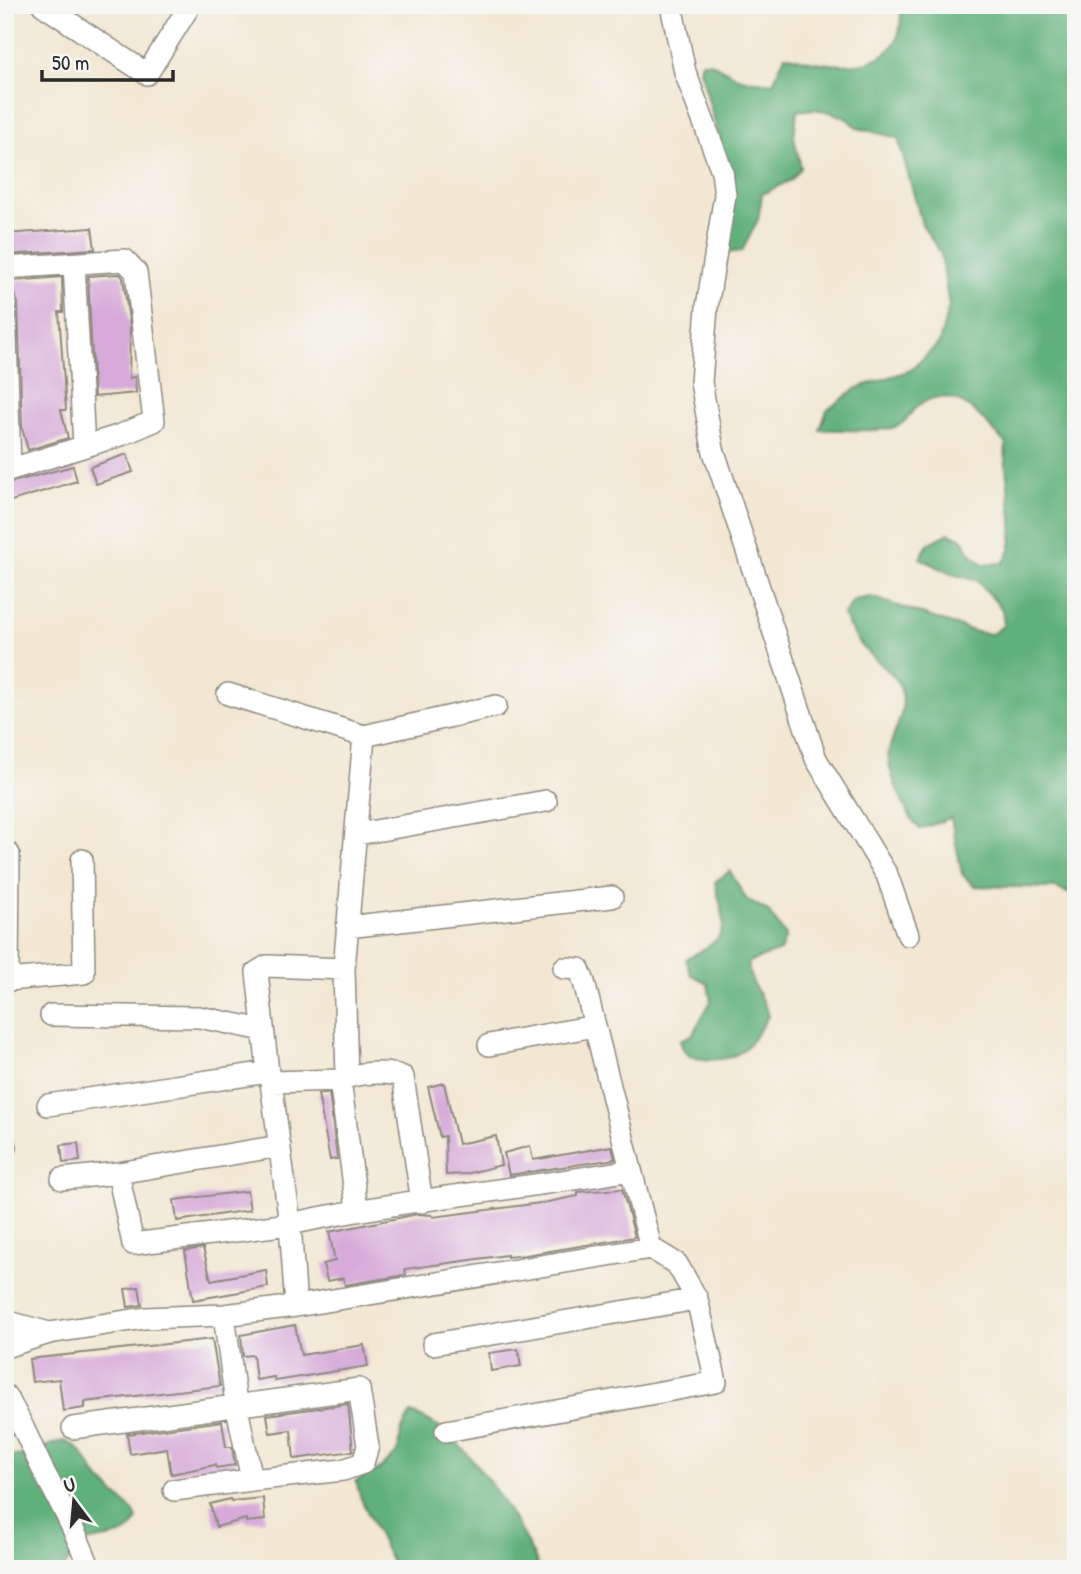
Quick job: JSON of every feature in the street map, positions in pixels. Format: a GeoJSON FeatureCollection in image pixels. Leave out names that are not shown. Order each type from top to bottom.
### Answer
{"type":"FeatureCollection","features":[{"type":"Feature","properties":{"kind":"street"},"geometry":{"type":"LineString","coordinates":[[43,5],[147,75],[190,5]]}},
{"type":"Feature","properties":{"kind":"street"},"geometry":{"type":"LineString","coordinates":[[671,5],[685,72],[722,171],[725,195],[707,307],[701,382],[713,449],[816,759],[887,875],[908,935]]}},
{"type":"Feature","properties":{"kind":"street"},"geometry":{"type":"LineString","coordinates":[[5,268],[125,260],[136,272],[154,421],[8,470],[5,303]]}},
{"type":"Feature","properties":{"kind":"street"},"geometry":{"type":"LineString","coordinates":[[74,265],[84,446]]}},
{"type":"Feature","properties":{"kind":"street"},"geometry":{"type":"LineString","coordinates":[[228,694],[364,736],[496,706]]}},
{"type":"Feature","properties":{"kind":"street"},"geometry":{"type":"LineString","coordinates":[[357,1209],[344,1078],[344,969],[358,834],[364,736]]}},
{"type":"Feature","properties":{"kind":"street"},"geometry":{"type":"LineString","coordinates":[[358,834],[546,801]]}},
{"type":"Feature","properties":{"kind":"street"},"geometry":{"type":"LineString","coordinates":[[9,854],[7,980],[84,973],[82,860]]}},
{"type":"Feature","properties":{"kind":"street"},"geometry":{"type":"LineString","coordinates":[[347,927],[612,897]]}},
{"type":"Feature","properties":{"kind":"street"},"geometry":{"type":"LineString","coordinates":[[296,1306],[290,1224],[257,976],[259,969],[267,966],[344,969]]}},
{"type":"Feature","properties":{"kind":"street"},"geometry":{"type":"LineString","coordinates":[[564,968],[579,970],[651,1248]]}},
{"type":"Feature","properties":{"kind":"street"},"geometry":{"type":"LineString","coordinates":[[51,1015],[200,1017],[263,1030]]}},
{"type":"Feature","properties":{"kind":"street"},"geometry":{"type":"LineString","coordinates":[[489,1045],[595,1026]]}},
{"type":"Feature","properties":{"kind":"street"},"geometry":{"type":"LineString","coordinates":[[48,1105],[270,1077],[344,1078],[392,1073],[403,1077],[422,1202]]}},
{"type":"Feature","properties":{"kind":"street"},"geometry":{"type":"LineString","coordinates":[[62,1179],[280,1146]]}},
{"type":"Feature","properties":{"kind":"street"},"geometry":{"type":"LineString","coordinates":[[118,1172],[133,1244],[290,1224],[357,1209],[422,1202],[631,1170]]}},
{"type":"Feature","properties":{"kind":"street"},"geometry":{"type":"LineString","coordinates":[[5,1347],[49,1333],[145,1318],[225,1315],[296,1306],[651,1248],[677,1264],[697,1299],[716,1381],[446,1431]]}},
{"type":"Feature","properties":{"kind":"street"},"geometry":{"type":"LineString","coordinates":[[433,1345],[697,1299]]}},
{"type":"Feature","properties":{"kind":"street"},"geometry":{"type":"LineString","coordinates":[[225,1315],[236,1404],[252,1480]]}},
{"type":"Feature","properties":{"kind":"street"},"geometry":{"type":"LineString","coordinates":[[5,1321],[49,1333]]}},
{"type":"Feature","properties":{"kind":"street"},"geometry":{"type":"LineString","coordinates":[[73,1428],[359,1389],[368,1446],[363,1463],[343,1470],[173,1490]]}},
{"type":"Feature","properties":{"kind":"street"},"geometry":{"type":"LineString","coordinates":[[5,1395],[21,1420],[45,1473],[64,1506],[90,1569]]}},
{"type":"Feature","properties":{"kind":"green space"},"geometry":{"type":"Polygon","coordinates":[[[900,5],[1053,5],[1062,15],[1076,15],[1076,896],[1056,888],[974,886],[962,874],[951,818],[920,829],[915,823],[898,792],[890,768],[889,750],[903,703],[900,687],[893,676],[860,643],[843,615],[854,600],[871,597],[976,632],[992,634],[1004,625],[1002,609],[977,580],[951,574],[920,558],[928,544],[949,533],[963,539],[970,553],[983,564],[1003,563],[1012,538],[1006,444],[967,406],[944,397],[931,399],[918,406],[903,423],[895,427],[820,430],[827,410],[857,388],[911,370],[939,343],[949,306],[941,254],[922,224],[898,138],[858,128],[846,118],[830,112],[814,109],[797,111],[794,137],[801,168],[791,180],[762,194],[758,220],[742,251],[725,253],[732,186],[700,69],[702,62],[710,62],[741,79],[773,83],[785,55],[825,63],[864,63],[881,57],[893,46],[900,29],[900,5]]]}},
{"type":"Feature","properties":{"kind":"green space"},"geometry":{"type":"Polygon","coordinates":[[[730,871],[746,899],[768,911],[786,936],[780,951],[749,962],[750,976],[768,1016],[755,1036],[735,1055],[716,1060],[698,1058],[685,1052],[680,1040],[692,1035],[711,1001],[708,984],[691,974],[686,959],[712,943],[723,929],[715,882],[730,871]]]}},
{"type":"Feature","properties":{"kind":"green space"},"geometry":{"type":"Polygon","coordinates":[[[411,1413],[431,1422],[469,1456],[503,1502],[540,1569],[395,1569],[361,1499],[356,1481],[380,1469],[398,1452],[401,1431],[411,1413]]]}},
{"type":"Feature","properties":{"kind":"green space"},"geometry":{"type":"Polygon","coordinates":[[[63,1441],[80,1451],[97,1476],[134,1512],[137,1519],[127,1532],[81,1545],[63,1569],[5,1569],[5,1456],[28,1453],[63,1441]]]}},
{"type":"Feature","properties":{"kind":"building"},"geometry":{"type":"Polygon","coordinates":[[[92,228],[95,249],[5,255],[5,234],[92,228]]]}},
{"type":"Feature","properties":{"kind":"building"},"geometry":{"type":"Polygon","coordinates":[[[120,274],[123,278],[130,328],[129,378],[135,377],[136,393],[94,397],[88,276],[120,274]]]}},
{"type":"Feature","properties":{"kind":"building"},"geometry":{"type":"Polygon","coordinates":[[[62,277],[63,312],[59,312],[66,410],[61,410],[68,438],[28,450],[22,428],[18,303],[13,293],[13,281],[62,277]]]}},
{"type":"Feature","properties":{"kind":"building"},"geometry":{"type":"Polygon","coordinates":[[[127,454],[133,472],[96,484],[90,467],[127,454]]]}},
{"type":"Feature","properties":{"kind":"building"},"geometry":{"type":"Polygon","coordinates":[[[73,466],[77,481],[5,503],[5,484],[73,466]]]}},
{"type":"Feature","properties":{"kind":"building"},"geometry":{"type":"Polygon","coordinates":[[[444,1083],[458,1144],[496,1136],[501,1165],[466,1174],[446,1175],[445,1136],[440,1137],[428,1087],[444,1083]]]}},
{"type":"Feature","properties":{"kind":"building"},"geometry":{"type":"Polygon","coordinates":[[[329,1093],[337,1159],[330,1160],[318,1094],[329,1093]]]}},
{"type":"Feature","properties":{"kind":"building"},"geometry":{"type":"Polygon","coordinates":[[[78,1143],[80,1161],[63,1163],[61,1145],[78,1143]]]}},
{"type":"Feature","properties":{"kind":"building"},"geometry":{"type":"Polygon","coordinates":[[[530,1146],[533,1160],[612,1146],[615,1159],[509,1175],[504,1153],[530,1146]]]}},
{"type":"Feature","properties":{"kind":"building"},"geometry":{"type":"Polygon","coordinates":[[[622,1189],[635,1237],[526,1255],[507,1255],[405,1269],[406,1275],[345,1285],[343,1278],[327,1281],[323,1264],[335,1261],[329,1232],[418,1214],[433,1217],[548,1202],[578,1196],[578,1192],[622,1189]]]}},
{"type":"Feature","properties":{"kind":"building"},"geometry":{"type":"Polygon","coordinates":[[[247,1191],[250,1210],[177,1221],[174,1200],[247,1191]]]}},
{"type":"Feature","properties":{"kind":"building"},"geometry":{"type":"Polygon","coordinates":[[[203,1248],[211,1280],[266,1270],[268,1287],[193,1300],[185,1251],[203,1248]]]}},
{"type":"Feature","properties":{"kind":"building"},"geometry":{"type":"Polygon","coordinates":[[[139,1287],[142,1305],[128,1307],[125,1289],[139,1287]]]}},
{"type":"Feature","properties":{"kind":"building"},"geometry":{"type":"Polygon","coordinates":[[[295,1325],[301,1355],[364,1345],[368,1366],[275,1381],[274,1377],[256,1380],[253,1355],[243,1356],[241,1335],[295,1325]]]}},
{"type":"Feature","properties":{"kind":"building"},"geometry":{"type":"Polygon","coordinates":[[[212,1339],[220,1386],[85,1402],[85,1408],[63,1411],[59,1379],[32,1382],[29,1359],[212,1339]]]}},
{"type":"Feature","properties":{"kind":"building"},"geometry":{"type":"Polygon","coordinates":[[[518,1349],[521,1366],[491,1371],[489,1353],[518,1349]]]}},
{"type":"Feature","properties":{"kind":"building"},"geometry":{"type":"Polygon","coordinates":[[[348,1404],[353,1451],[294,1459],[291,1430],[270,1433],[267,1415],[348,1404]]]}},
{"type":"Feature","properties":{"kind":"building"},"geometry":{"type":"Polygon","coordinates":[[[222,1421],[226,1447],[232,1447],[235,1465],[216,1468],[215,1465],[171,1474],[167,1448],[130,1454],[127,1434],[222,1421]]]}},
{"type":"Feature","properties":{"kind":"building"},"geometry":{"type":"Polygon","coordinates":[[[263,1498],[265,1520],[246,1522],[246,1519],[216,1527],[210,1504],[230,1499],[263,1498]]]}}]}
